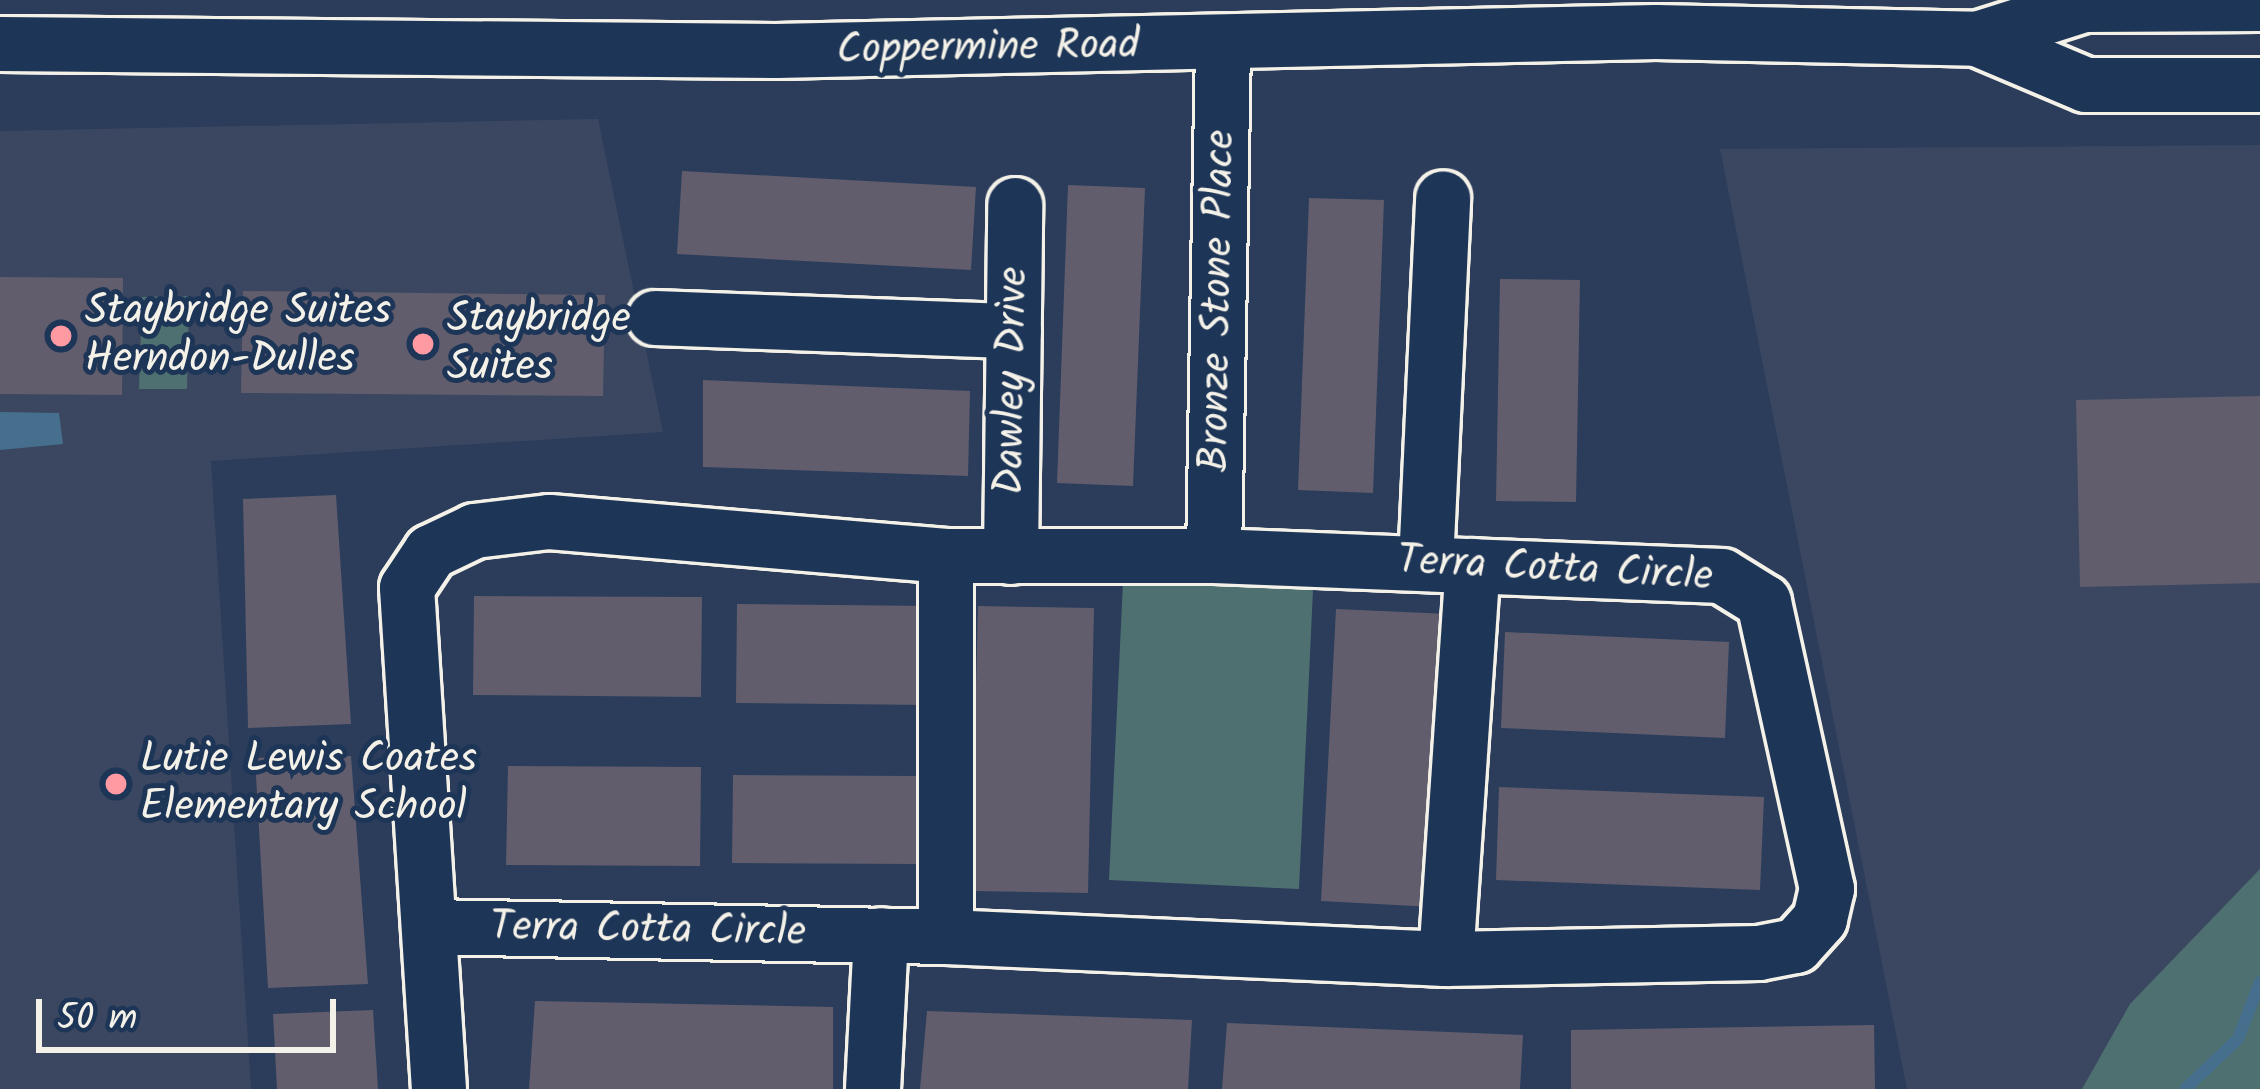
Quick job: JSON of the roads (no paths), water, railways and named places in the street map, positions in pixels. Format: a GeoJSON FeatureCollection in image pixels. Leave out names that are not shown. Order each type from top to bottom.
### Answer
{"type":"FeatureCollection","features":[{"type":"Feature","properties":{"kind":"street","name":"Coppermine Road"},"geometry":{"type":"LineString","coordinates":[[0,44],[1222,46],[1976,19],[2084,5],[2260,4]]}},
{"type":"Feature","properties":{"kind":"street","name":"Coppermine Road"},"geometry":{"type":"LineString","coordinates":[[1976,19],[2086,85],[2260,85]]}},
{"type":"Feature","properties":{"kind":"street","name":"Bronze Stone Place"},"geometry":{"type":"LineString","coordinates":[[1214,556],[1222,46]]}},
{"type":"Feature","properties":{"kind":"street"},"geometry":{"type":"LineString","coordinates":[[1443,198],[1450,564],[1446,959]]}},
{"type":"Feature","properties":{"kind":"street","name":"Dawley Drive"},"geometry":{"type":"LineString","coordinates":[[1011,557],[1015,205]]}},
{"type":"Feature","properties":{"kind":"street"},"geometry":{"type":"LineString","coordinates":[[655,318],[1013,331]]}},
{"type":"Feature","properties":{"kind":"street","name":"Terra Cotta Circle"},"geometry":{"type":"LineString","coordinates":[[549,522],[946,556],[1214,556],[1450,564],[1745,583],[1764,602],[1827,890],[1820,919],[1796,946],[1759,953],[1446,959],[946,937],[429,927],[405,642],[407,588],[431,551],[476,531],[549,522]]}},
{"type":"Feature","properties":{"kind":"street"},"geometry":{"type":"LineString","coordinates":[[946,556],[946,937]]}},
{"type":"Feature","properties":{"kind":"street"},"geometry":{"type":"LineString","coordinates":[[429,927],[440,1089]]}},
{"type":"Feature","properties":{"kind":"street"},"geometry":{"type":"LineString","coordinates":[[873,1089],[881,935]]}},
{"type":"Feature","properties":{"kind":"waterway"},"geometry":{"type":"LineString","coordinates":[[2185,1089],[2238,1039],[2260,982]]}},
{"type":"Feature","properties":{"kind":"place","name":"Staybridge Suites Herndon-Dulles"},"geometry":{"type":"Point","coordinates":[61,336]}},
{"type":"Feature","properties":{"kind":"place","name":"Staybridge Suites"},"geometry":{"type":"Point","coordinates":[423,344]}},
{"type":"Feature","properties":{"kind":"place","name":"Lutie Lewis Coates Elementary School"},"geometry":{"type":"Point","coordinates":[116,784]}}]}
